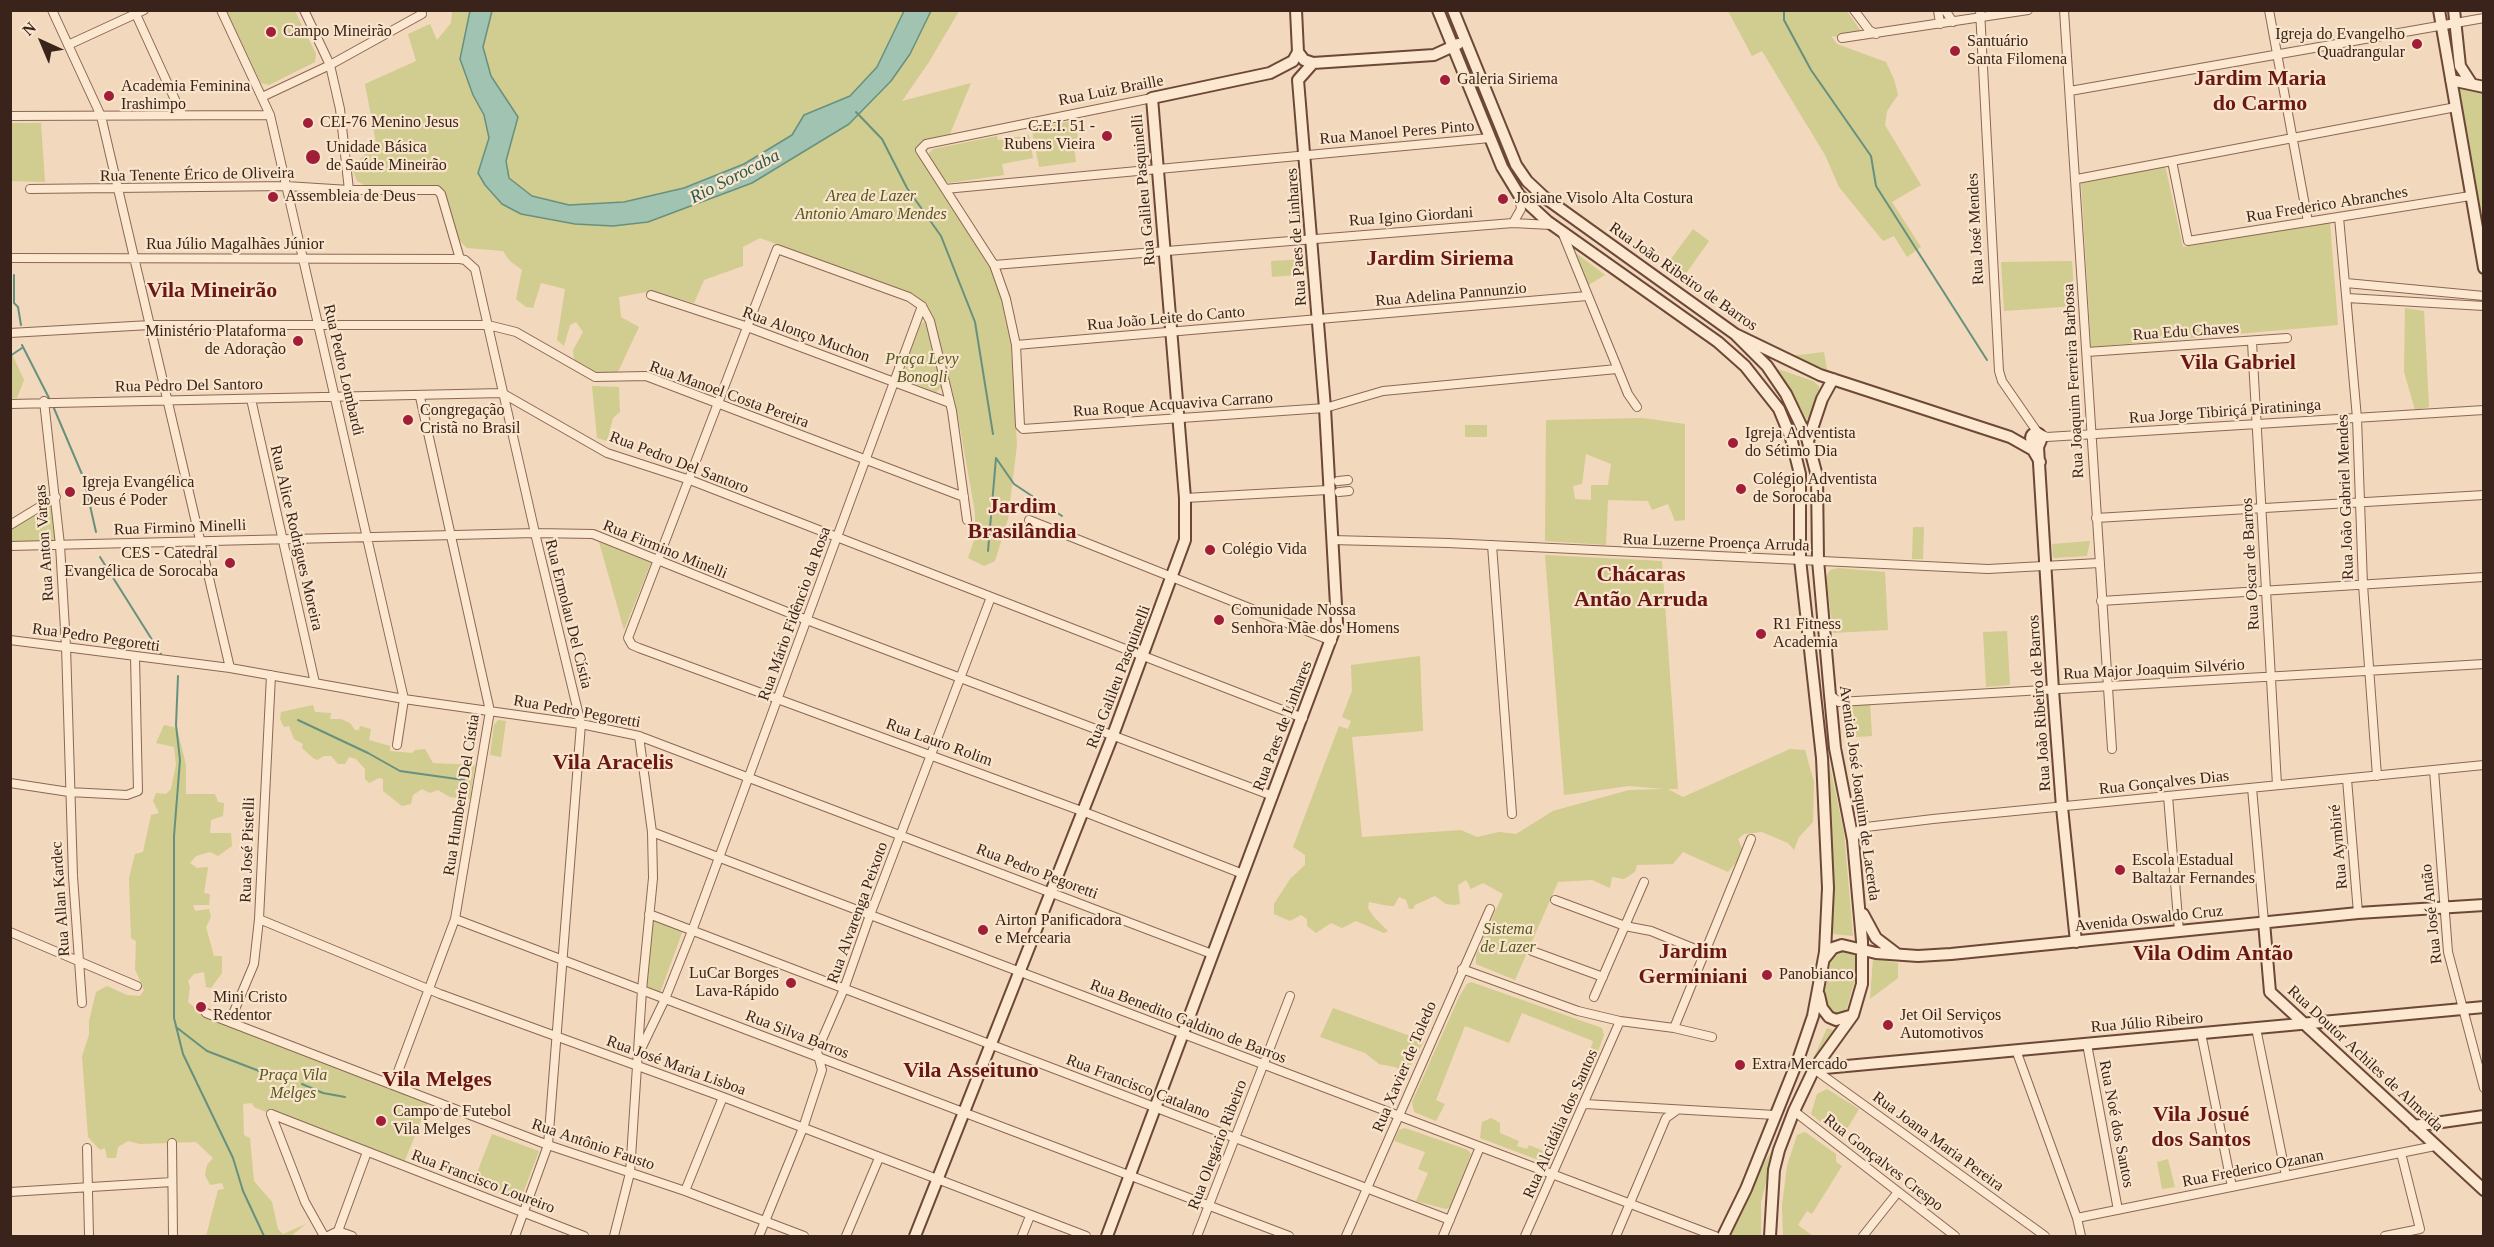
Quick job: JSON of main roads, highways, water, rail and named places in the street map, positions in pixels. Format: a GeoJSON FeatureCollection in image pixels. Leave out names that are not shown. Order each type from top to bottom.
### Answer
{"type":"FeatureCollection","features":[{"type":"Feature","properties":{"kind":"main road"},"geometry":{"type":"LineString","coordinates":[[1296,10],[1298,52],[1304,60],[1313,63],[1434,55],[1454,48],[1461,40],[1461,30]]}},
{"type":"Feature","properties":{"kind":"main road","name":"Rua João Ribeiro de Barros"},"geometry":{"type":"LineString","coordinates":[[1438,10],[1490,138],[1508,179],[1519,195],[1557,228],[1718,342]]}},
{"type":"Feature","properties":{"kind":"main road","name":"Rua João Ribeiro de Barros"},"geometry":{"type":"LineString","coordinates":[[1453,10],[1516,165],[1527,181],[1544,197],[1735,334],[1820,375],[2010,437],[2033,450],[2040,462]]}},
{"type":"Feature","properties":{"kind":"main road"},"geometry":{"type":"LineString","coordinates":[[2439,10],[2484,268]]}},
{"type":"Feature","properties":{"kind":"main road"},"geometry":{"type":"LineString","coordinates":[[2454,10],[2460,66],[2471,83]]}},
{"type":"Feature","properties":{"kind":"main road","name":"Rua Luiz Braille"},"geometry":{"type":"LineString","coordinates":[[1152,98],[1270,73],[1293,61],[1298,52]]}},
{"type":"Feature","properties":{"kind":"main road","name":"Rua Paes de Linhares"},"geometry":{"type":"LineString","coordinates":[[1107,1236],[1337,623],[1332,540],[1333,491],[1299,80],[1303,72],[1313,63]]}},
{"type":"Feature","properties":{"kind":"main road"},"geometry":{"type":"LineString","coordinates":[[2451,80],[2484,87]]}},
{"type":"Feature","properties":{"kind":"main road","name":"Rua Galileu Pasquinelli"},"geometry":{"type":"LineString","coordinates":[[915,1236],[1084,812],[1173,577],[1187,530],[1152,98]]}},
{"type":"Feature","properties":{"kind":"main road","name":"Avenida José Joaquim de Lacerda"},"geometry":{"type":"LineString","coordinates":[[1735,334],[1763,361],[1790,401],[1808,441],[1817,476],[1818,560],[1835,748],[1853,840],[1863,950],[1862,984],[1853,1016],[1814,1069],[1794,1110],[1774,1170],[1770,1236]]}},
{"type":"Feature","properties":{"kind":"main road","name":"Avenida José Joaquim de Lacerda"},"geometry":{"type":"LineString","coordinates":[[1718,342],[1754,375],[1779,409],[1791,438],[1800,474],[1800,559],[1822,758],[1828,888],[1824,959],[1810,1025],[1746,1189],[1723,1236]]}},
{"type":"Feature","properties":{"kind":"main road"},"geometry":{"type":"LineString","coordinates":[[1754,375],[1763,361],[1778,356]]}},
{"type":"Feature","properties":{"kind":"main road"},"geometry":{"type":"LineString","coordinates":[[1820,375],[1822,399]]}},
{"type":"Feature","properties":{"kind":"main road"},"geometry":{"type":"LineString","coordinates":[[1808,441],[1822,399],[1833,379]]}},
{"type":"Feature","properties":{"kind":"main road","name":"Rua João Ribeiro de Barros"},"geometry":{"type":"LineString","coordinates":[[2010,437],[2026,438],[2038,435],[2053,690],[2076,942]]}},
{"type":"Feature","properties":{"kind":"main road","name":"Avenida Oswaldo Cruz"},"geometry":{"type":"LineString","coordinates":[[1824,959],[1833,948],[1842,945],[1897,954],[1951,954],[2358,913],[2484,905]]}},
{"type":"Feature","properties":{"kind":"main road"},"geometry":{"type":"LineString","coordinates":[[1860,907],[1866,923],[1876,938],[1897,954]]}},
{"type":"Feature","properties":{"kind":"main road","name":"Rua Doutor Achiles de Almeida"},"geometry":{"type":"LineString","coordinates":[[2264,922],[2270,992],[2484,1190]]}},
{"type":"Feature","properties":{"kind":"main road"},"geometry":{"type":"LineString","coordinates":[[1818,986],[1822,1008],[1829,1017],[1836,1020],[1853,1016]]}},
{"type":"Feature","properties":{"kind":"main road","name":"Rua Júlio Ribeiro"},"geometry":{"type":"LineString","coordinates":[[1814,1069],[2484,1007]]}},
{"type":"Feature","properties":{"kind":"main road"},"geometry":{"type":"LineString","coordinates":[[2414,1126],[2484,1116]]}},
{"type":"Feature","properties":{"kind":"water","name":"Rio Sorocaba"},"geometry":{"type":"Polygon","coordinates":[[[470,11],[492,11],[483,47],[491,76],[518,117],[506,161],[509,178],[532,196],[569,205],[624,202],[684,188],[744,164],[792,135],[804,115],[850,96],[877,67],[904,11],[931,11],[910,54],[891,81],[849,124],[752,183],[648,222],[613,226],[575,224],[521,214],[502,204],[485,185],[478,173],[489,138],[484,115],[473,95],[460,59],[470,11]]]}},
{"type":"Feature","properties":{"kind":"waterway"},"geometry":{"type":"LineString","coordinates":[[1784,10],[1784,20],[1811,70],[1871,156],[1876,186],[1987,360]]}},
{"type":"Feature","properties":{"kind":"waterway"},"geometry":{"type":"LineString","coordinates":[[856,112],[882,139],[907,188],[941,236],[975,322],[993,434]]}},
{"type":"Feature","properties":{"kind":"waterway"},"geometry":{"type":"LineString","coordinates":[[10,234],[10,245]]}},
{"type":"Feature","properties":{"kind":"waterway"},"geometry":{"type":"LineString","coordinates":[[14,275],[14,303],[18,307],[21,325]]}},
{"type":"Feature","properties":{"kind":"waterway"},"geometry":{"type":"LineString","coordinates":[[22,345],[50,400]]}},
{"type":"Feature","properties":{"kind":"waterway"},"geometry":{"type":"LineString","coordinates":[[10,356],[22,348]]}},
{"type":"Feature","properties":{"kind":"waterway"},"geometry":{"type":"LineString","coordinates":[[53,406],[84,479],[96,532]]}},
{"type":"Feature","properties":{"kind":"waterway"},"geometry":{"type":"LineString","coordinates":[[996,458],[1014,484],[1062,516]]}},
{"type":"Feature","properties":{"kind":"waterway"},"geometry":{"type":"LineString","coordinates":[[988,551],[996,458]]}},
{"type":"Feature","properties":{"kind":"waterway"},"geometry":{"type":"LineString","coordinates":[[100,557],[161,654]]}},
{"type":"Feature","properties":{"kind":"waterway"},"geometry":{"type":"LineString","coordinates":[[178,676],[176,725],[180,760],[174,836],[174,1018],[183,1054],[233,1158],[243,1191],[264,1236]]}},
{"type":"Feature","properties":{"kind":"waterway"},"geometry":{"type":"LineString","coordinates":[[298,720],[400,771],[464,780]]}},
{"type":"Feature","properties":{"kind":"waterway"},"geometry":{"type":"LineString","coordinates":[[176,1027],[207,1051],[288,1082]]}},
{"type":"Feature","properties":{"kind":"waterway"},"geometry":{"type":"LineString","coordinates":[[302,1084],[323,1093],[345,1097]]}},
{"type":"Feature","properties":{"kind":"place","name":"Campo Mineirão"},"geometry":{"type":"Point","coordinates":[271,32]}},
{"type":"Feature","properties":{"kind":"place","name":"Igreja do Evangelho Quadrangular"},"geometry":{"type":"Point","coordinates":[2417,44]}},
{"type":"Feature","properties":{"kind":"place","name":"Santuário Santa Filomena"},"geometry":{"type":"Point","coordinates":[1955,51]}},
{"type":"Feature","properties":{"kind":"place","name":"Galeria Siriema"},"geometry":{"type":"Point","coordinates":[1445,80]}},
{"type":"Feature","properties":{"kind":"place","name":"Academia Feminina Irashimpo"},"geometry":{"type":"Point","coordinates":[109,96]}},
{"type":"Feature","properties":{"kind":"place","name":"CEI-76 Menino Jesus"},"geometry":{"type":"Point","coordinates":[308,123]}},
{"type":"Feature","properties":{"kind":"place","name":"C.E.I. 51 - Rubens Vieira"},"geometry":{"type":"Point","coordinates":[1107,136]}},
{"type":"Feature","properties":{"kind":"place","name":"Unidade Básica de Saúde Mineirão"},"geometry":{"type":"Point","coordinates":[313,157]}},
{"type":"Feature","properties":{"kind":"place","name":"Assembleia de Deus"},"geometry":{"type":"Point","coordinates":[273,197]}},
{"type":"Feature","properties":{"kind":"place","name":"Josiane Visolo Alta Costura"},"geometry":{"type":"Point","coordinates":[1503,199]}},
{"type":"Feature","properties":{"kind":"place","name":"Ministério Plataforma de Adoração"},"geometry":{"type":"Point","coordinates":[298,341]}},
{"type":"Feature","properties":{"kind":"place","name":"Congregação Cristã no Brasil"},"geometry":{"type":"Point","coordinates":[408,420]}},
{"type":"Feature","properties":{"kind":"place","name":"Igreja Adventista do Sétimo Dia"},"geometry":{"type":"Point","coordinates":[1733,443]}},
{"type":"Feature","properties":{"kind":"place","name":"Colégio Adventista de Sorocaba"},"geometry":{"type":"Point","coordinates":[1741,489]}},
{"type":"Feature","properties":{"kind":"place","name":"Igreja Evangélica Deus é Poder"},"geometry":{"type":"Point","coordinates":[70,492]}},
{"type":"Feature","properties":{"kind":"place","name":"Colégio Vida"},"geometry":{"type":"Point","coordinates":[1210,550]}},
{"type":"Feature","properties":{"kind":"place","name":"CES - Catedral Evangélica de Sorocaba"},"geometry":{"type":"Point","coordinates":[230,563]}},
{"type":"Feature","properties":{"kind":"place","name":"Comunidade Nossa Senhora Mãe dos Homens"},"geometry":{"type":"Point","coordinates":[1219,620]}},
{"type":"Feature","properties":{"kind":"place","name":"R1 Fitness Academia"},"geometry":{"type":"Point","coordinates":[1761,634]}},
{"type":"Feature","properties":{"kind":"place","name":"Escola Estadual Baltazar Fernandes"},"geometry":{"type":"Point","coordinates":[2120,870]}},
{"type":"Feature","properties":{"kind":"place","name":"Airton Panificadora e Mercearia"},"geometry":{"type":"Point","coordinates":[983,930]}},
{"type":"Feature","properties":{"kind":"place","name":"Panobianco"},"geometry":{"type":"Point","coordinates":[1767,975]}},
{"type":"Feature","properties":{"kind":"place","name":"LuCar Borges Lava-Rápido"},"geometry":{"type":"Point","coordinates":[791,983]}},
{"type":"Feature","properties":{"kind":"place","name":"Mini Cristo Redentor"},"geometry":{"type":"Point","coordinates":[201,1007]}},
{"type":"Feature","properties":{"kind":"place","name":"Jet Oil Serviços Automotivos"},"geometry":{"type":"Point","coordinates":[1888,1025]}},
{"type":"Feature","properties":{"kind":"place","name":"Extra Mercado"},"geometry":{"type":"Point","coordinates":[1740,1065]}},
{"type":"Feature","properties":{"kind":"place","name":"Campo de Futebol Vila Melges"},"geometry":{"type":"Point","coordinates":[381,1121]}},
{"type":"Feature","properties":{"kind":"district","name":"Jardim Maria do Carmo"},"geometry":{"type":"Point","coordinates":[2260,92]}},
{"type":"Feature","properties":{"kind":"district","name":"Jardim Siriema"},"geometry":{"type":"Point","coordinates":[1440,259]}},
{"type":"Feature","properties":{"kind":"district","name":"Vila Mineirão"},"geometry":{"type":"Point","coordinates":[212,291]}},
{"type":"Feature","properties":{"kind":"district","name":"Vila Gabriel"},"geometry":{"type":"Point","coordinates":[2238,363]}},
{"type":"Feature","properties":{"kind":"district","name":"Jardim Brasilândia"},"geometry":{"type":"Point","coordinates":[1022,520]}},
{"type":"Feature","properties":{"kind":"district","name":"Chácaras Antão Arruda"},"geometry":{"type":"Point","coordinates":[1641,588]}},
{"type":"Feature","properties":{"kind":"district","name":"Vila Aracelis"},"geometry":{"type":"Point","coordinates":[613,763]}},
{"type":"Feature","properties":{"kind":"district","name":"Vila Odim Antão"},"geometry":{"type":"Point","coordinates":[2213,954]}},
{"type":"Feature","properties":{"kind":"district","name":"Jardim Germiniani"},"geometry":{"type":"Point","coordinates":[1693,964]}},
{"type":"Feature","properties":{"kind":"district","name":"Vila Asseituno"},"geometry":{"type":"Point","coordinates":[971,1071]}},
{"type":"Feature","properties":{"kind":"district","name":"Vila Melges"},"geometry":{"type":"Point","coordinates":[437,1080]}},
{"type":"Feature","properties":{"kind":"district","name":"Vila Josué dos Santos"},"geometry":{"type":"Point","coordinates":[2201,1128]}},
{"type":"Feature","properties":{"kind":"park label","name":"Area de Lazer Antonio Amaro Mendes"},"geometry":{"type":"Point","coordinates":[871,206]}},
{"type":"Feature","properties":{"kind":"park label","name":"Praça Levy Bonogli"},"geometry":{"type":"Point","coordinates":[922,369]}},
{"type":"Feature","properties":{"kind":"park label","name":"Sistema de Lazer"},"geometry":{"type":"Point","coordinates":[1508,939]}},
{"type":"Feature","properties":{"kind":"park label","name":"Praça Vila Melges"},"geometry":{"type":"Point","coordinates":[293,1085]}}]}
